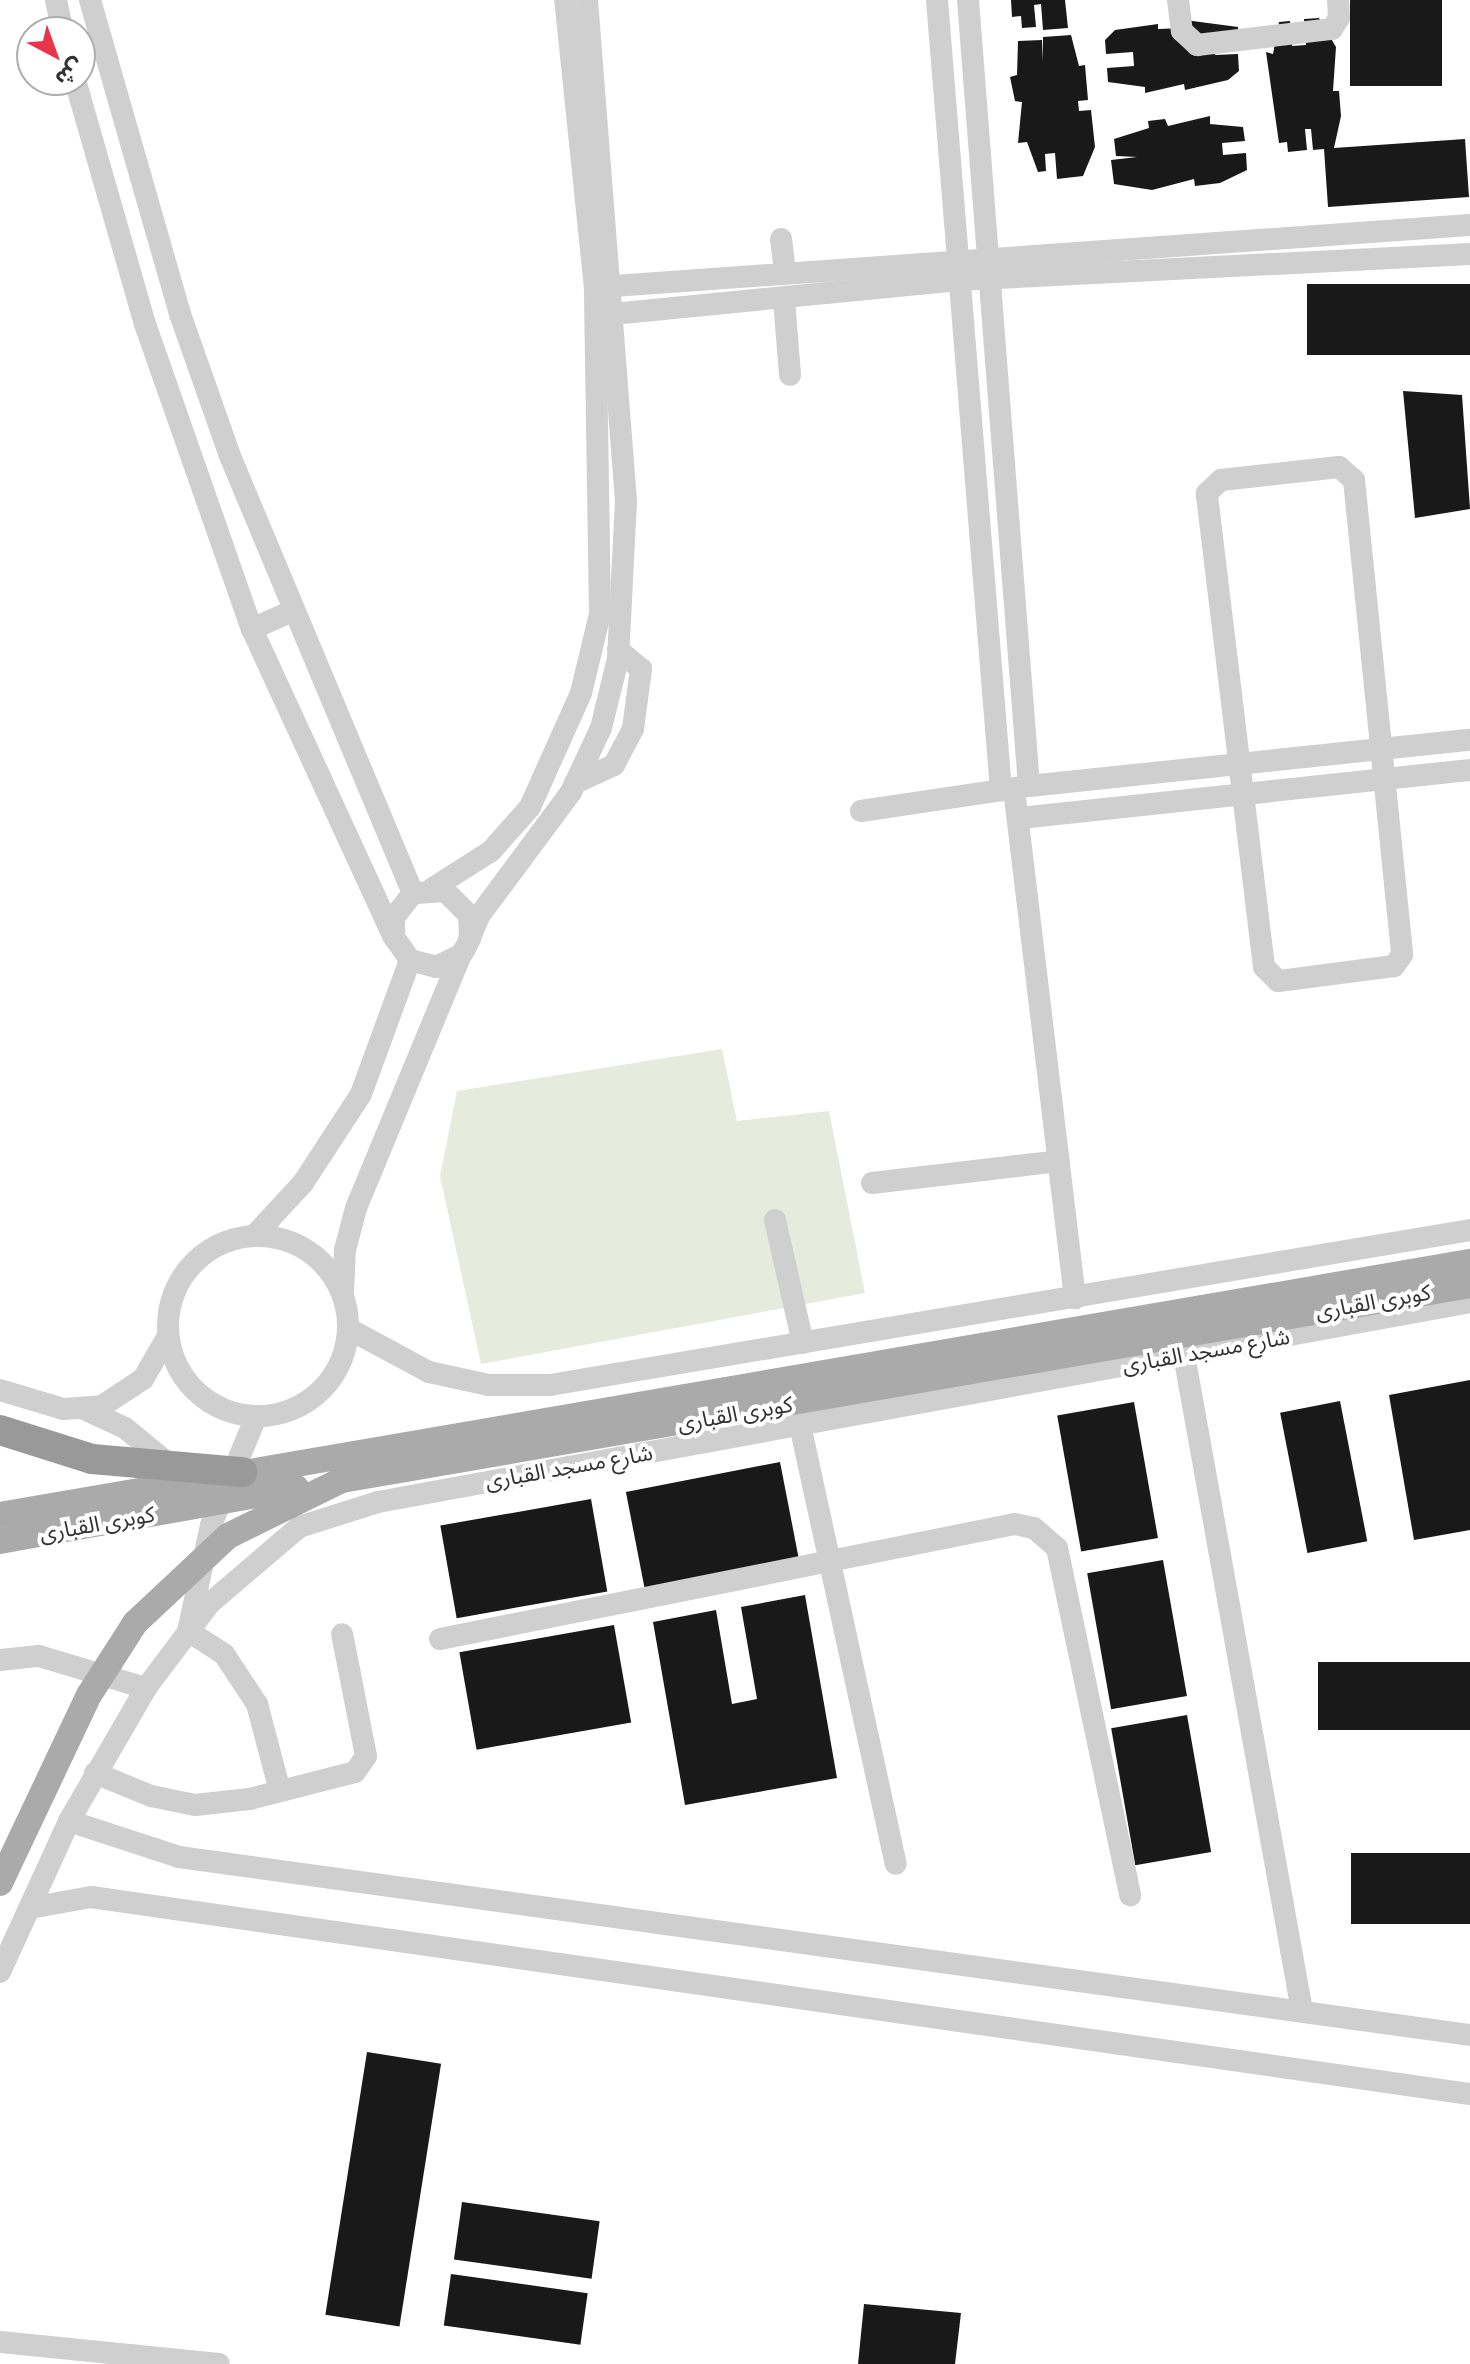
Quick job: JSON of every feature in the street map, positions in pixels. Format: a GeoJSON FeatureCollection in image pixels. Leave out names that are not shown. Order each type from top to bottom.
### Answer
{"type":"FeatureCollection","features":[{"type":"Feature","properties":{"kind":"highway"},"geometry":{"type":"LineString","coordinates":[[0,1430],[92,1459],[242,1472]]}},
{"type":"Feature","properties":{"kind":"main road","name":"كوبرى القبارى"},"geometry":{"type":"LineString","coordinates":[[0,1515],[1470,1262]]}},
{"type":"Feature","properties":{"kind":"main road","name":"كوبرى القبارى"},"geometry":{"type":"LineString","coordinates":[[0,1541],[1470,1285]]}},
{"type":"Feature","properties":{"kind":"main road"},"geometry":{"type":"LineString","coordinates":[[0,1883],[89,1695],[135,1623],[228,1536],[342,1480]]}},
{"type":"Feature","properties":{"kind":"street"},"geometry":{"type":"LineString","coordinates":[[90,0],[180,314],[292,611],[423,891],[464,904],[465,947]]}},
{"type":"Feature","properties":{"kind":"street"},"geometry":{"type":"LineString","coordinates":[[565,0],[603,286]]}},
{"type":"Feature","properties":{"kind":"street"},"geometry":{"type":"LineString","coordinates":[[394,937],[394,917],[423,891],[491,851],[530,807],[590,667],[602,560],[604,315],[587,0]]}},
{"type":"Feature","properties":{"kind":"street"},"geometry":{"type":"LineString","coordinates":[[937,0],[958,270],[1075,1298]]}},
{"type":"Feature","properties":{"kind":"street"},"geometry":{"type":"LineString","coordinates":[[968,0],[988,268],[1015,788]]}},
{"type":"Feature","properties":{"kind":"street"},"geometry":{"type":"LineString","coordinates":[[1178,0],[1182,31],[1197,45],[1332,29],[1339,18],[1338,0]]}},
{"type":"Feature","properties":{"kind":"street"},"geometry":{"type":"LineString","coordinates":[[80,96],[145,324],[252,629],[394,937],[410,960],[436,967],[465,947]]}},
{"type":"Feature","properties":{"kind":"street"},"geometry":{"type":"LineString","coordinates":[[603,286],[785,273],[988,268],[1470,225]]}},
{"type":"Feature","properties":{"kind":"street"},"geometry":{"type":"LineString","coordinates":[[781,239],[785,273]]}},
{"type":"Feature","properties":{"kind":"street"},"geometry":{"type":"LineString","coordinates":[[988,268],[1470,254]]}},
{"type":"Feature","properties":{"kind":"street"},"geometry":{"type":"LineString","coordinates":[[604,315],[784,300],[958,270]]}},
{"type":"Feature","properties":{"kind":"street"},"geometry":{"type":"LineString","coordinates":[[784,300],[790,375]]}},
{"type":"Feature","properties":{"kind":"street"},"geometry":{"type":"LineString","coordinates":[[168,1336],[191,1387],[220,1409],[256,1417],[291,1411],[321,1392],[341,1363],[349,1329],[343,1293],[345,1250],[356,1208],[465,947],[575,783],[609,706],[618,650],[626,501],[604,315]]}},
{"type":"Feature","properties":{"kind":"street"},"geometry":{"type":"LineString","coordinates":[[1339,467],[1354,480],[1381,750],[1399,961],[1278,981],[1264,967],[1207,493],[1221,480],[1339,467]]}},
{"type":"Feature","properties":{"kind":"street"},"geometry":{"type":"LineString","coordinates":[[252,629],[292,611]]}},
{"type":"Feature","properties":{"kind":"street"},"geometry":{"type":"LineString","coordinates":[[861,811],[1015,788],[1240,767],[1470,740]]}},
{"type":"Feature","properties":{"kind":"street"},"geometry":{"type":"LineString","coordinates":[[1020,818],[1470,770]]}},
{"type":"Feature","properties":{"kind":"street"},"geometry":{"type":"LineString","coordinates":[[255,1235],[303,1183],[344,1125],[390,1029],[410,960]]}},
{"type":"Feature","properties":{"kind":"street"},"geometry":{"type":"LineString","coordinates":[[872,1183],[1059,1161]]}},
{"type":"Feature","properties":{"kind":"street"},"geometry":{"type":"LineString","coordinates":[[775,1220],[803,1343]]}},
{"type":"Feature","properties":{"kind":"street"},"geometry":{"type":"LineString","coordinates":[[349,1329],[429,1372],[519,1386],[803,1343],[1470,1230]]}},
{"type":"Feature","properties":{"kind":"street"},"geometry":{"type":"LineString","coordinates":[[86,1410],[117,1400],[143,1379],[168,1336],[172,1300],[190,1267],[219,1244],[255,1235],[308,1250],[343,1293]]}},
{"type":"Feature","properties":{"kind":"street","name":"شارع مسجد القبارى"},"geometry":{"type":"LineString","coordinates":[[0,1972],[69,1821],[146,1688],[188,1631],[254,1559],[322,1517],[800,1425],[1470,1302]]}},
{"type":"Feature","properties":{"kind":"street"},"geometry":{"type":"LineString","coordinates":[[1184,1355],[1302,2011]]}},
{"type":"Feature","properties":{"kind":"street"},"geometry":{"type":"LineString","coordinates":[[0,1390],[86,1410],[160,1454],[211,1525]]}},
{"type":"Feature","properties":{"kind":"street"},"geometry":{"type":"LineString","coordinates":[[256,1417],[211,1525],[188,1631],[224,1654],[257,1704],[280,1791]]}},
{"type":"Feature","properties":{"kind":"street"},"geometry":{"type":"LineString","coordinates":[[800,1425],[896,1864]]}},
{"type":"Feature","properties":{"kind":"street"},"geometry":{"type":"LineString","coordinates":[[440,1639],[831,1566],[1015,1524],[1047,1535],[1057,1548],[1130,1895]]}},
{"type":"Feature","properties":{"kind":"street"},"geometry":{"type":"LineString","coordinates":[[95,1773],[172,1803],[219,1804],[280,1791],[363,1765],[342,1634]]}},
{"type":"Feature","properties":{"kind":"street"},"geometry":{"type":"LineString","coordinates":[[0,1660],[39,1656],[146,1688]]}},
{"type":"Feature","properties":{"kind":"street"},"geometry":{"type":"LineString","coordinates":[[69,1821],[132,1846],[192,1859],[1470,2035]]}},
{"type":"Feature","properties":{"kind":"street"},"geometry":{"type":"LineString","coordinates":[[30,1908],[91,1897],[1470,2094]]}},
{"type":"Feature","properties":{"kind":"street"},"geometry":{"type":"LineString","coordinates":[[0,2342],[112,2358],[219,2364]]}},
{"type":"Feature","properties":{"kind":"shaded area"},"geometry":{"type":"Polygon","coordinates":[[[722,1049],[737,1121],[829,1111],[865,1293],[481,1364],[440,1176],[457,1091],[722,1049]]]}},
{"type":"Feature","properties":{"kind":"building"},"geometry":{"type":"Polygon","coordinates":[[[1011,0],[1065,0],[1068,28],[1043,30],[1041,4],[1034,5],[1036,27],[1022,28],[1021,16],[1012,17],[1011,0]]]}},
{"type":"Feature","properties":{"kind":"building"},"geometry":{"type":"Polygon","coordinates":[[[1350,0],[1442,0],[1442,86],[1350,86],[1350,0]]]}},
{"type":"Feature","properties":{"kind":"building"},"geometry":{"type":"Polygon","coordinates":[[[1319,18],[1336,47],[1333,91],[1339,91],[1341,116],[1334,148],[1465,139],[1469,197],[1328,207],[1324,149],[1313,150],[1311,129],[1305,129],[1307,150],[1288,152],[1287,142],[1279,143],[1266,52],[1273,54],[1279,22],[1290,21],[1292,46],[1306,45],[1304,19],[1319,18]]]}},
{"type":"Feature","properties":{"kind":"building"},"geometry":{"type":"Polygon","coordinates":[[[1185,20],[1238,27],[1239,47],[1215,47],[1215,55],[1238,54],[1239,71],[1228,80],[1185,90],[1184,84],[1145,93],[1145,87],[1108,82],[1107,68],[1134,66],[1133,52],[1106,54],[1105,40],[1115,30],[1158,24],[1158,29],[1185,28],[1185,20]]]}},
{"type":"Feature","properties":{"kind":"building"},"geometry":{"type":"Polygon","coordinates":[[[1071,35],[1079,66],[1085,65],[1088,100],[1078,101],[1079,111],[1091,110],[1095,147],[1083,176],[1057,179],[1055,153],[1045,154],[1046,171],[1038,172],[1027,142],[1018,143],[1022,102],[1015,101],[1010,77],[1017,75],[1018,41],[1042,40],[1043,62],[1043,37],[1071,35]]]}},
{"type":"Feature","properties":{"kind":"building"},"geometry":{"type":"Polygon","coordinates":[[[1210,116],[1210,124],[1243,127],[1245,141],[1222,143],[1223,155],[1246,153],[1247,170],[1220,183],[1195,186],[1194,179],[1152,190],[1114,184],[1111,160],[1137,157],[1116,156],[1114,139],[1149,128],[1148,121],[1165,119],[1168,126],[1210,116]]]}},
{"type":"Feature","properties":{"kind":"building"},"geometry":{"type":"Polygon","coordinates":[[[1307,284],[1470,284],[1470,355],[1307,355],[1307,284]]]}},
{"type":"Feature","properties":{"kind":"building"},"geometry":{"type":"Polygon","coordinates":[[[1403,391],[1462,395],[1470,509],[1415,518],[1403,391]]]}},
{"type":"Feature","properties":{"kind":"building"},"geometry":{"type":"Polygon","coordinates":[[[1470,1380],[1470,1530],[1414,1540],[1389,1395],[1470,1380]]]}},
{"type":"Feature","properties":{"kind":"building"},"geometry":{"type":"Polygon","coordinates":[[[1340,1401],[1367,1541],[1307,1553],[1280,1413],[1340,1401]]]}},
{"type":"Feature","properties":{"kind":"building"},"geometry":{"type":"Polygon","coordinates":[[[1134,1402],[1158,1538],[1081,1551],[1057,1416],[1134,1402]]]}},
{"type":"Feature","properties":{"kind":"building"},"geometry":{"type":"Polygon","coordinates":[[[780,1462],[799,1558],[645,1588],[626,1492],[780,1462]]]}},
{"type":"Feature","properties":{"kind":"building"},"geometry":{"type":"Polygon","coordinates":[[[591,1499],[607,1592],[457,1618],[440,1526],[591,1499]]]}},
{"type":"Feature","properties":{"kind":"building"},"geometry":{"type":"Polygon","coordinates":[[[1163,1560],[1187,1696],[1111,1709],[1087,1573],[1163,1560]]]}},
{"type":"Feature","properties":{"kind":"building"},"geometry":{"type":"Polygon","coordinates":[[[805,1595],[837,1778],[685,1805],[653,1622],[716,1610],[732,1704],[757,1699],[741,1607],[805,1595]]]}},
{"type":"Feature","properties":{"kind":"building"},"geometry":{"type":"Polygon","coordinates":[[[614,1625],[631,1722],[477,1750],[459,1652],[614,1625]]]}},
{"type":"Feature","properties":{"kind":"building"},"geometry":{"type":"Polygon","coordinates":[[[1318,1662],[1470,1662],[1470,1730],[1318,1730],[1318,1662]]]}},
{"type":"Feature","properties":{"kind":"building"},"geometry":{"type":"Polygon","coordinates":[[[1187,1715],[1211,1852],[1135,1865],[1111,1728],[1187,1715]]]}},
{"type":"Feature","properties":{"kind":"building"},"geometry":{"type":"Polygon","coordinates":[[[1351,1853],[1470,1853],[1470,1924],[1351,1924],[1351,1853]]]}},
{"type":"Feature","properties":{"kind":"building"},"geometry":{"type":"Polygon","coordinates":[[[367,2052],[441,2064],[399,2326],[325,2315],[367,2052]]]}},
{"type":"Feature","properties":{"kind":"building"},"geometry":{"type":"Polygon","coordinates":[[[462,2202],[600,2221],[592,2279],[454,2259],[462,2202]]]}},
{"type":"Feature","properties":{"kind":"building"},"geometry":{"type":"Polygon","coordinates":[[[451,2274],[588,2293],[580,2345],[444,2325],[451,2274]]]}},
{"type":"Feature","properties":{"kind":"building"},"geometry":{"type":"Polygon","coordinates":[[[864,2304],[961,2313],[955,2364],[858,2364],[864,2304]]]}}]}
